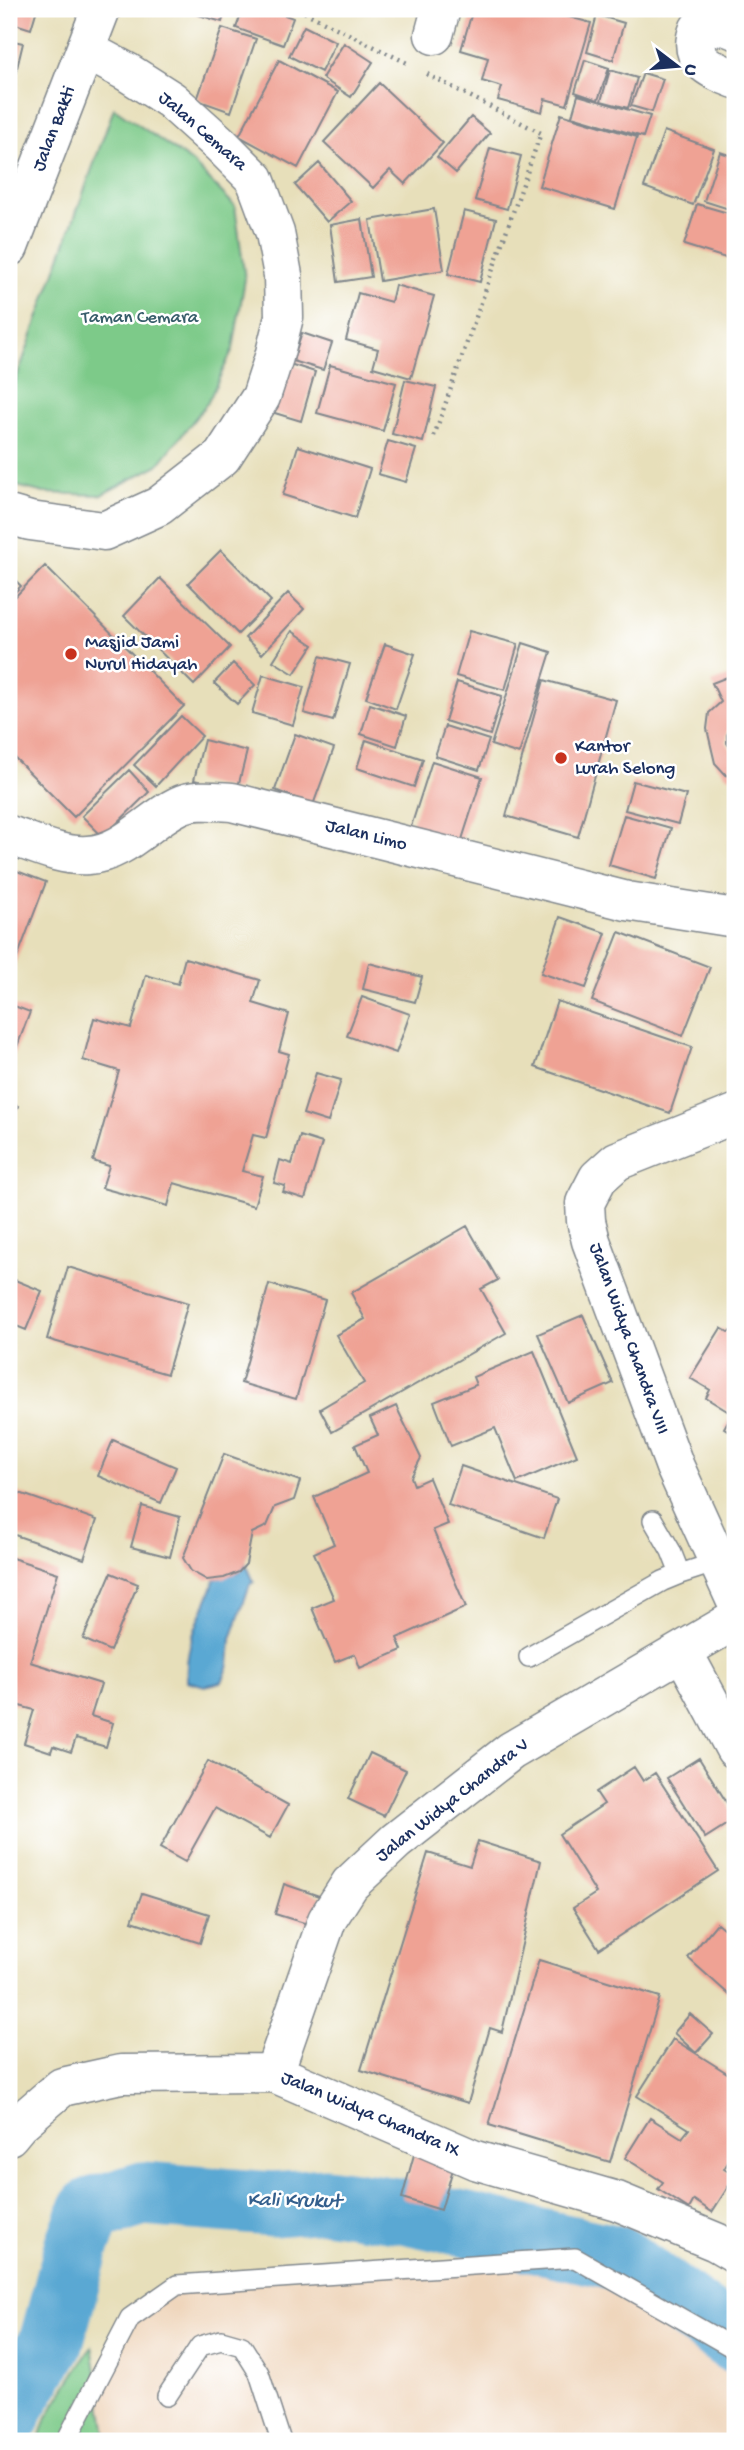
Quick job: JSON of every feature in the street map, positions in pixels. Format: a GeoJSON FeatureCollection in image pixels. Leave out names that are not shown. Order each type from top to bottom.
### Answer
{"type":"FeatureCollection","features":[{"type":"Feature","properties":{"kind":"street","name":"Jalan Bakti"},"geometry":{"type":"LineString","coordinates":[[9,247],[100,9]]}},
{"type":"Feature","properties":{"kind":"street"},"geometry":{"type":"LineString","coordinates":[[735,30],[725,26],[699,28],[695,39],[696,50],[706,67],[735,79]]}},
{"type":"Feature","properties":{"kind":"street","name":"Jalan Cemara"},"geometry":{"type":"LineString","coordinates":[[9,515],[30,521],[103,531],[159,506],[222,457],[261,397],[284,317],[283,275],[275,233],[255,179],[171,100],[86,50]]}},
{"type":"Feature","properties":{"kind":"street","name":"Jalan Limo"},"geometry":{"type":"LineString","coordinates":[[9,835],[61,852],[87,856],[114,850],[180,804],[201,801],[232,802],[627,901],[735,918]]}},
{"type":"Feature","properties":{"kind":"street","name":"Jalan Widya Chandra VIII"},"geometry":{"type":"LineString","coordinates":[[735,1114],[617,1161],[598,1178],[586,1203],[586,1221],[591,1241],[676,1466],[726,1558],[735,1600]]}},
{"type":"Feature","properties":{"kind":"street","name":"Jalan Widya Chandra V"},"geometry":{"type":"LineString","coordinates":[[274,2073],[327,1920],[350,1884],[396,1841],[511,1751],[735,1620]]}},
{"type":"Feature","properties":{"kind":"street"},"geometry":{"type":"LineString","coordinates":[[683,1652],[735,1749]]}},
{"type":"Feature","properties":{"kind":"street","name":"Jalan Widya Chandra IX"},"geometry":{"type":"LineString","coordinates":[[9,2136],[62,2087],[121,2074],[274,2073],[475,2160],[617,2201],[716,2242],[735,2253]]}},
{"type":"Feature","properties":{"kind":"lane"},"geometry":{"type":"LineString","coordinates":[[653,1520],[671,1551],[680,1574]]}},
{"type":"Feature","properties":{"kind":"lane"},"geometry":{"type":"LineString","coordinates":[[529,1657],[663,1581],[726,1558]]}},
{"type":"Feature","properties":{"kind":"lane"},"geometry":{"type":"LineString","coordinates":[[66,2441],[130,2318],[177,2285],[575,2258],[735,2349]]}},
{"type":"Feature","properties":{"kind":"lane"},"geometry":{"type":"LineString","coordinates":[[167,2396],[200,2346],[221,2340],[242,2346],[259,2373],[281,2441]]}},
{"type":"Feature","properties":{"kind":"path"},"geometry":{"type":"LineString","coordinates":[[298,9],[410,65]]}},
{"type":"Feature","properties":{"kind":"path"},"geometry":{"type":"LineString","coordinates":[[422,71],[541,133],[435,436]]}},
{"type":"Feature","properties":{"kind":"shaded area"},"geometry":{"type":"Polygon","coordinates":[[[575,2258],[735,2349],[735,2441],[66,2441],[130,2318],[177,2285],[575,2258]]]}},
{"type":"Feature","properties":{"kind":"green space","name":"Taman Cemara"},"geometry":{"type":"Polygon","coordinates":[[[114,108],[192,162],[235,206],[245,279],[233,349],[208,402],[158,465],[101,495],[44,493],[9,484],[9,399],[114,108]]]}},
{"type":"Feature","properties":{"kind":"green space"},"geometry":{"type":"Polygon","coordinates":[[[92,2346],[107,2441],[39,2441],[47,2417],[92,2346]]]}},
{"type":"Feature","properties":{"kind":"water"},"geometry":{"type":"Polygon","coordinates":[[[246,1564],[254,1582],[250,1584],[231,1639],[229,1665],[222,1682],[205,1686],[187,1681],[191,1640],[215,1579],[239,1572],[246,1564]]]}},
{"type":"Feature","properties":{"kind":"building"},"geometry":{"type":"Polygon","coordinates":[[[9,9],[37,9],[31,29],[9,22],[9,9]]]}},
{"type":"Feature","properties":{"kind":"building"},"geometry":{"type":"Polygon","coordinates":[[[179,9],[226,9],[222,22],[179,9]]]}},
{"type":"Feature","properties":{"kind":"building"},"geometry":{"type":"Polygon","coordinates":[[[243,9],[269,9],[293,18],[283,45],[236,28],[243,9]]]}},
{"type":"Feature","properties":{"kind":"building"},"geometry":{"type":"Polygon","coordinates":[[[401,9],[421,9],[419,15],[401,9]]]}},
{"type":"Feature","properties":{"kind":"building"},"geometry":{"type":"Polygon","coordinates":[[[473,9],[540,9],[591,23],[567,105],[545,99],[542,112],[498,100],[502,87],[482,81],[488,58],[461,50],[473,9]]]}},
{"type":"Feature","properties":{"kind":"building"},"geometry":{"type":"Polygon","coordinates":[[[597,15],[624,23],[613,60],[587,52],[597,15]]]}},
{"type":"Feature","properties":{"kind":"building"},"geometry":{"type":"Polygon","coordinates":[[[304,26],[336,42],[321,72],[289,56],[304,26]]]}},
{"type":"Feature","properties":{"kind":"building"},"geometry":{"type":"Polygon","coordinates":[[[222,28],[256,39],[231,112],[197,100],[222,28]]]}},
{"type":"Feature","properties":{"kind":"building"},"geometry":{"type":"Polygon","coordinates":[[[9,40],[23,43],[10,97],[9,97],[9,40]]]}},
{"type":"Feature","properties":{"kind":"building"},"geometry":{"type":"Polygon","coordinates":[[[344,43],[373,62],[351,97],[322,78],[344,43]]]}},
{"type":"Feature","properties":{"kind":"building"},"geometry":{"type":"Polygon","coordinates":[[[279,60],[338,92],[298,168],[239,136],[279,60]]]}},
{"type":"Feature","properties":{"kind":"building"},"geometry":{"type":"Polygon","coordinates":[[[585,60],[609,68],[598,100],[575,92],[585,60]]]}},
{"type":"Feature","properties":{"kind":"building"},"geometry":{"type":"Polygon","coordinates":[[[610,70],[637,78],[628,108],[601,101],[610,70]]]}},
{"type":"Feature","properties":{"kind":"building"},"geometry":{"type":"Polygon","coordinates":[[[643,73],[663,79],[652,112],[631,106],[643,73]]]}},
{"type":"Feature","properties":{"kind":"building"},"geometry":{"type":"Polygon","coordinates":[[[379,83],[443,143],[405,184],[390,170],[373,188],[324,142],[379,83]]]}},
{"type":"Feature","properties":{"kind":"building"},"geometry":{"type":"Polygon","coordinates":[[[578,95],[650,116],[643,137],[572,116],[578,95]]]}},
{"type":"Feature","properties":{"kind":"building"},"geometry":{"type":"Polygon","coordinates":[[[561,114],[637,137],[615,209],[539,186],[561,114]]]}},
{"type":"Feature","properties":{"kind":"building"},"geometry":{"type":"Polygon","coordinates":[[[471,117],[490,133],[456,173],[437,157],[471,117]]]}},
{"type":"Feature","properties":{"kind":"building"},"geometry":{"type":"Polygon","coordinates":[[[664,131],[714,149],[693,205],[644,187],[664,131]]]}},
{"type":"Feature","properties":{"kind":"building"},"geometry":{"type":"Polygon","coordinates":[[[490,148],[521,156],[507,209],[475,200],[490,148]]]}},
{"type":"Feature","properties":{"kind":"building"},"geometry":{"type":"Polygon","coordinates":[[[720,152],[735,157],[735,211],[704,201],[720,152]]]}},
{"type":"Feature","properties":{"kind":"building"},"geometry":{"type":"Polygon","coordinates":[[[319,163],[351,201],[327,222],[295,185],[319,163]]]}},
{"type":"Feature","properties":{"kind":"building"},"geometry":{"type":"Polygon","coordinates":[[[697,204],[735,215],[735,261],[684,245],[697,204]]]}},
{"type":"Feature","properties":{"kind":"building"},"geometry":{"type":"Polygon","coordinates":[[[434,209],[444,270],[380,281],[370,220],[434,209]]]}},
{"type":"Feature","properties":{"kind":"building"},"geometry":{"type":"Polygon","coordinates":[[[464,211],[496,219],[480,282],[448,274],[464,211]]]}},
{"type":"Feature","properties":{"kind":"building"},"geometry":{"type":"Polygon","coordinates":[[[362,219],[371,277],[338,282],[330,225],[362,219]]]}},
{"type":"Feature","properties":{"kind":"building"},"geometry":{"type":"Polygon","coordinates":[[[395,285],[434,296],[411,378],[373,367],[378,349],[346,340],[358,293],[391,302],[395,285]]]}},
{"type":"Feature","properties":{"kind":"building"},"geometry":{"type":"Polygon","coordinates":[[[302,333],[332,343],[323,370],[293,361],[302,333]]]}},
{"type":"Feature","properties":{"kind":"building"},"geometry":{"type":"Polygon","coordinates":[[[280,361],[315,372],[301,421],[265,410],[280,361]]]}},
{"type":"Feature","properties":{"kind":"building"},"geometry":{"type":"Polygon","coordinates":[[[330,365],[396,383],[383,431],[317,413],[330,365]]]}},
{"type":"Feature","properties":{"kind":"building"},"geometry":{"type":"Polygon","coordinates":[[[405,380],[436,387],[423,442],[392,434],[405,380]]]}},
{"type":"Feature","properties":{"kind":"building"},"geometry":{"type":"Polygon","coordinates":[[[388,441],[416,449],[406,482],[378,474],[388,441]]]}},
{"type":"Feature","properties":{"kind":"building"},"geometry":{"type":"Polygon","coordinates":[[[298,446],[370,469],[355,518],[283,495],[298,446]]]}},
{"type":"Feature","properties":{"kind":"building"},"geometry":{"type":"Polygon","coordinates":[[[221,550],[271,601],[238,634],[188,583],[221,550]]]}},
{"type":"Feature","properties":{"kind":"building","name":"Masjid Jami Nurul Hidayah"},"geometry":{"type":"Polygon","coordinates":[[[45,566],[184,706],[74,817],[9,752],[9,603],[45,566]]]}},
{"type":"Feature","properties":{"kind":"building"},"geometry":{"type":"Polygon","coordinates":[[[9,574],[21,586],[9,598],[9,574]]]}},
{"type":"Feature","properties":{"kind":"building"},"geometry":{"type":"Polygon","coordinates":[[[160,578],[230,647],[194,685],[124,616],[160,578]]]}},
{"type":"Feature","properties":{"kind":"building"},"geometry":{"type":"Polygon","coordinates":[[[288,593],[304,609],[262,654],[245,638],[288,593]]]}},
{"type":"Feature","properties":{"kind":"building"},"geometry":{"type":"Polygon","coordinates":[[[292,631],[313,645],[294,674],[273,661],[292,631]]]}},
{"type":"Feature","properties":{"kind":"building"},"geometry":{"type":"Polygon","coordinates":[[[469,631],[518,644],[505,690],[456,676],[469,631]]]}},
{"type":"Feature","properties":{"kind":"building"},"geometry":{"type":"Polygon","coordinates":[[[523,643],[551,652],[519,754],[491,745],[523,643]]]}},
{"type":"Feature","properties":{"kind":"building"},"geometry":{"type":"Polygon","coordinates":[[[385,644],[415,654],[396,709],[366,698],[385,644]]]}},
{"type":"Feature","properties":{"kind":"building"},"geometry":{"type":"Polygon","coordinates":[[[320,656],[350,664],[333,721],[304,713],[320,656]]]}},
{"type":"Feature","properties":{"kind":"building"},"geometry":{"type":"Polygon","coordinates":[[[233,663],[255,685],[237,704],[214,683],[233,663]]]}},
{"type":"Feature","properties":{"kind":"building"},"geometry":{"type":"Polygon","coordinates":[[[735,674],[735,723],[727,735],[727,743],[735,755],[735,779],[726,775],[715,763],[707,729],[709,713],[721,702],[712,683],[735,674]]]}},
{"type":"Feature","properties":{"kind":"building"},"geometry":{"type":"Polygon","coordinates":[[[263,675],[304,687],[293,725],[252,713],[263,675]]]}},
{"type":"Feature","properties":{"kind":"building","name":"Kantor Lurah Selong"},"geometry":{"type":"Polygon","coordinates":[[[544,680],[616,700],[578,837],[506,816],[544,680]]]}},
{"type":"Feature","properties":{"kind":"building"},"geometry":{"type":"Polygon","coordinates":[[[457,682],[502,696],[490,735],[445,721],[457,682]]]}},
{"type":"Feature","properties":{"kind":"building"},"geometry":{"type":"Polygon","coordinates":[[[370,704],[406,716],[397,746],[361,734],[370,704]]]}},
{"type":"Feature","properties":{"kind":"building"},"geometry":{"type":"Polygon","coordinates":[[[181,716],[202,736],[156,786],[134,765],[181,716]]]}},
{"type":"Feature","properties":{"kind":"building"},"geometry":{"type":"Polygon","coordinates":[[[445,726],[489,740],[479,770],[435,756],[445,726]]]}},
{"type":"Feature","properties":{"kind":"building"},"geometry":{"type":"Polygon","coordinates":[[[295,734],[334,748],[313,805],[275,790],[295,734]]]}},
{"type":"Feature","properties":{"kind":"building"},"geometry":{"type":"Polygon","coordinates":[[[204,740],[247,751],[237,791],[194,780],[204,740]]]}},
{"type":"Feature","properties":{"kind":"building"},"geometry":{"type":"Polygon","coordinates":[[[366,740],[423,759],[414,787],[357,768],[366,740]]]}},
{"type":"Feature","properties":{"kind":"building"},"geometry":{"type":"Polygon","coordinates":[[[432,761],[482,777],[458,852],[408,836],[432,761]]]}},
{"type":"Feature","properties":{"kind":"building"},"geometry":{"type":"Polygon","coordinates":[[[129,770],[149,792],[103,837],[82,816],[129,770]]]}},
{"type":"Feature","properties":{"kind":"building"},"geometry":{"type":"Polygon","coordinates":[[[633,781],[686,795],[678,824],[625,810],[633,781]]]}},
{"type":"Feature","properties":{"kind":"building"},"geometry":{"type":"Polygon","coordinates":[[[624,815],[671,828],[656,879],[609,865],[624,815]]]}},
{"type":"Feature","properties":{"kind":"building"},"geometry":{"type":"Polygon","coordinates":[[[9,868],[46,882],[9,979],[9,868]]]}},
{"type":"Feature","properties":{"kind":"building"},"geometry":{"type":"Polygon","coordinates":[[[560,917],[606,933],[586,988],[541,973],[560,917]]]}},
{"type":"Feature","properties":{"kind":"building"},"geometry":{"type":"Polygon","coordinates":[[[619,932],[710,967],[683,1036],[592,1001],[619,932]]]}},
{"type":"Feature","properties":{"kind":"building"},"geometry":{"type":"Polygon","coordinates":[[[185,958],[260,980],[253,1003],[289,1014],[279,1051],[289,1054],[266,1138],[253,1135],[242,1171],[263,1176],[254,1206],[174,1183],[168,1206],[102,1188],[109,1166],[93,1161],[119,1071],[83,1060],[94,1018],[131,1028],[146,975],[178,984],[185,958]]]}},
{"type":"Feature","properties":{"kind":"building"},"geometry":{"type":"Polygon","coordinates":[[[369,963],[422,977],[415,1002],[363,989],[369,963]]]}},
{"type":"Feature","properties":{"kind":"building"},"geometry":{"type":"Polygon","coordinates":[[[362,997],[410,1014],[396,1053],[347,1036],[362,997]]]}},
{"type":"Feature","properties":{"kind":"building"},"geometry":{"type":"Polygon","coordinates":[[[557,1001],[692,1047],[670,1113],[535,1067],[557,1001]]]}},
{"type":"Feature","properties":{"kind":"building"},"geometry":{"type":"Polygon","coordinates":[[[9,1004],[30,1012],[9,1068],[9,1004]]]}},
{"type":"Feature","properties":{"kind":"building"},"geometry":{"type":"Polygon","coordinates":[[[316,1073],[341,1080],[328,1122],[303,1114],[316,1073]]]}},
{"type":"Feature","properties":{"kind":"building"},"geometry":{"type":"Polygon","coordinates":[[[9,1102],[18,1106],[9,1131],[9,1102]]]}},
{"type":"Feature","properties":{"kind":"building"},"geometry":{"type":"Polygon","coordinates":[[[300,1136],[322,1143],[305,1199],[283,1192],[285,1186],[274,1183],[280,1160],[292,1164],[300,1136]]]}},
{"type":"Feature","properties":{"kind":"building"},"geometry":{"type":"Polygon","coordinates":[[[467,1226],[498,1280],[481,1289],[506,1333],[332,1432],[320,1409],[364,1383],[336,1335],[365,1319],[351,1293],[467,1226]]]}},
{"type":"Feature","properties":{"kind":"building"},"geometry":{"type":"Polygon","coordinates":[[[68,1267],[188,1303],[167,1374],[47,1339],[68,1267]]]}},
{"type":"Feature","properties":{"kind":"building"},"geometry":{"type":"Polygon","coordinates":[[[10,1278],[42,1291],[26,1330],[9,1323],[10,1278]]]}},
{"type":"Feature","properties":{"kind":"building"},"geometry":{"type":"Polygon","coordinates":[[[269,1284],[325,1300],[296,1399],[241,1383],[269,1284]]]}},
{"type":"Feature","properties":{"kind":"building"},"geometry":{"type":"Polygon","coordinates":[[[583,1315],[613,1383],[568,1403],[538,1334],[583,1315]]]}},
{"type":"Feature","properties":{"kind":"building"},"geometry":{"type":"Polygon","coordinates":[[[721,1328],[728,1332],[735,1330],[735,1435],[724,1428],[732,1414],[706,1398],[710,1390],[690,1378],[721,1328]]]}},
{"type":"Feature","properties":{"kind":"building"},"geometry":{"type":"Polygon","coordinates":[[[534,1351],[577,1456],[517,1482],[495,1428],[451,1446],[434,1402],[476,1385],[473,1377],[534,1351]]]}},
{"type":"Feature","properties":{"kind":"building"},"geometry":{"type":"Polygon","coordinates":[[[396,1406],[421,1458],[411,1477],[414,1485],[429,1478],[448,1524],[433,1530],[466,1607],[397,1638],[402,1650],[360,1668],[355,1654],[335,1662],[312,1608],[334,1599],[314,1553],[334,1544],[314,1497],[367,1473],[355,1445],[378,1435],[370,1418],[396,1406]]]}},
{"type":"Feature","properties":{"kind":"building"},"geometry":{"type":"Polygon","coordinates":[[[113,1440],[176,1467],[161,1503],[98,1476],[113,1440]]]}},
{"type":"Feature","properties":{"kind":"building"},"geometry":{"type":"Polygon","coordinates":[[[224,1454],[300,1481],[294,1500],[275,1507],[267,1526],[252,1533],[246,1564],[239,1572],[224,1578],[207,1580],[191,1571],[183,1558],[224,1454]]]}},
{"type":"Feature","properties":{"kind":"building"},"geometry":{"type":"Polygon","coordinates":[[[461,1466],[557,1499],[544,1538],[448,1505],[461,1466]]]}},
{"type":"Feature","properties":{"kind":"building"},"geometry":{"type":"Polygon","coordinates":[[[11,1490],[97,1520],[84,1559],[9,1533],[11,1490]]]}},
{"type":"Feature","properties":{"kind":"building"},"geometry":{"type":"Polygon","coordinates":[[[142,1506],[180,1517],[170,1557],[131,1547],[142,1506]]]}},
{"type":"Feature","properties":{"kind":"building"},"geometry":{"type":"Polygon","coordinates":[[[9,1557],[58,1573],[30,1662],[101,1684],[91,1716],[113,1723],[106,1747],[76,1738],[71,1752],[53,1746],[51,1752],[24,1743],[34,1710],[9,1703],[9,1557]]]}},
{"type":"Feature","properties":{"kind":"building"},"geometry":{"type":"Polygon","coordinates":[[[111,1573],[138,1584],[110,1651],[83,1639],[111,1573]]]}},
{"type":"Feature","properties":{"kind":"building"},"geometry":{"type":"Polygon","coordinates":[[[370,1753],[406,1770],[384,1816],[348,1799],[370,1753]]]}},
{"type":"Feature","properties":{"kind":"building"},"geometry":{"type":"Polygon","coordinates":[[[699,1758],[735,1816],[735,1819],[705,1838],[667,1778],[699,1758]]]}},
{"type":"Feature","properties":{"kind":"building"},"geometry":{"type":"Polygon","coordinates":[[[208,1761],[288,1805],[270,1838],[215,1808],[185,1862],[160,1848],[208,1761]]]}},
{"type":"Feature","properties":{"kind":"building"},"geometry":{"type":"Polygon","coordinates":[[[634,1767],[643,1781],[655,1773],[718,1871],[599,1949],[573,1908],[596,1893],[559,1834],[604,1804],[596,1792],[634,1767]]]}},
{"type":"Feature","properties":{"kind":"building"},"geometry":{"type":"Polygon","coordinates":[[[478,1841],[541,1861],[502,2032],[490,2028],[468,2103],[361,2070],[428,1853],[470,1866],[478,1841]]]}},
{"type":"Feature","properties":{"kind":"building"},"geometry":{"type":"Polygon","coordinates":[[[284,1884],[322,1897],[314,1926],[275,1914],[284,1884]]]}},
{"type":"Feature","properties":{"kind":"building"},"geometry":{"type":"Polygon","coordinates":[[[142,1893],[209,1914],[200,1943],[132,1921],[142,1893]]]}},
{"type":"Feature","properties":{"kind":"building"},"geometry":{"type":"Polygon","coordinates":[[[735,1907],[735,1921],[728,1915],[735,1907]]]}},
{"type":"Feature","properties":{"kind":"building"},"geometry":{"type":"Polygon","coordinates":[[[717,1923],[735,1938],[735,2000],[688,1958],[717,1923]]]}},
{"type":"Feature","properties":{"kind":"building"},"geometry":{"type":"Polygon","coordinates":[[[539,1960],[660,1997],[610,2162],[489,2125],[539,1960]]]}},
{"type":"Feature","properties":{"kind":"building"},"geometry":{"type":"Polygon","coordinates":[[[690,2014],[713,2034],[696,2053],[674,2033],[690,2014]]]}},
{"type":"Feature","properties":{"kind":"building"},"geometry":{"type":"Polygon","coordinates":[[[673,2039],[735,2078],[735,2158],[732,2156],[724,2169],[735,2176],[712,2212],[694,2200],[689,2209],[658,2189],[663,2182],[625,2158],[650,2118],[682,2138],[689,2129],[637,2096],[673,2039]]]}},
{"type":"Feature","properties":{"kind":"building"},"geometry":{"type":"Polygon","coordinates":[[[415,2151],[455,2162],[441,2210],[402,2198],[415,2151]]]}},
{"type":"Feature","properties":{"kind":"waterway","name":"Kali Krukut"},"geometry":{"type":"LineString","coordinates":[[9,2417],[12,2406],[51,2343],[77,2247],[91,2210],[143,2194],[273,2204],[325,2200],[403,2211],[618,2258],[735,2341]]}},
{"type":"Feature","properties":{"kind":"place","name":"Masjid Jami Nurul Hidayah"},"geometry":{"type":"Point","coordinates":[71,654]}},
{"type":"Feature","properties":{"kind":"place","name":"Kantor Lurah Selong"},"geometry":{"type":"Point","coordinates":[561,758]}}]}
